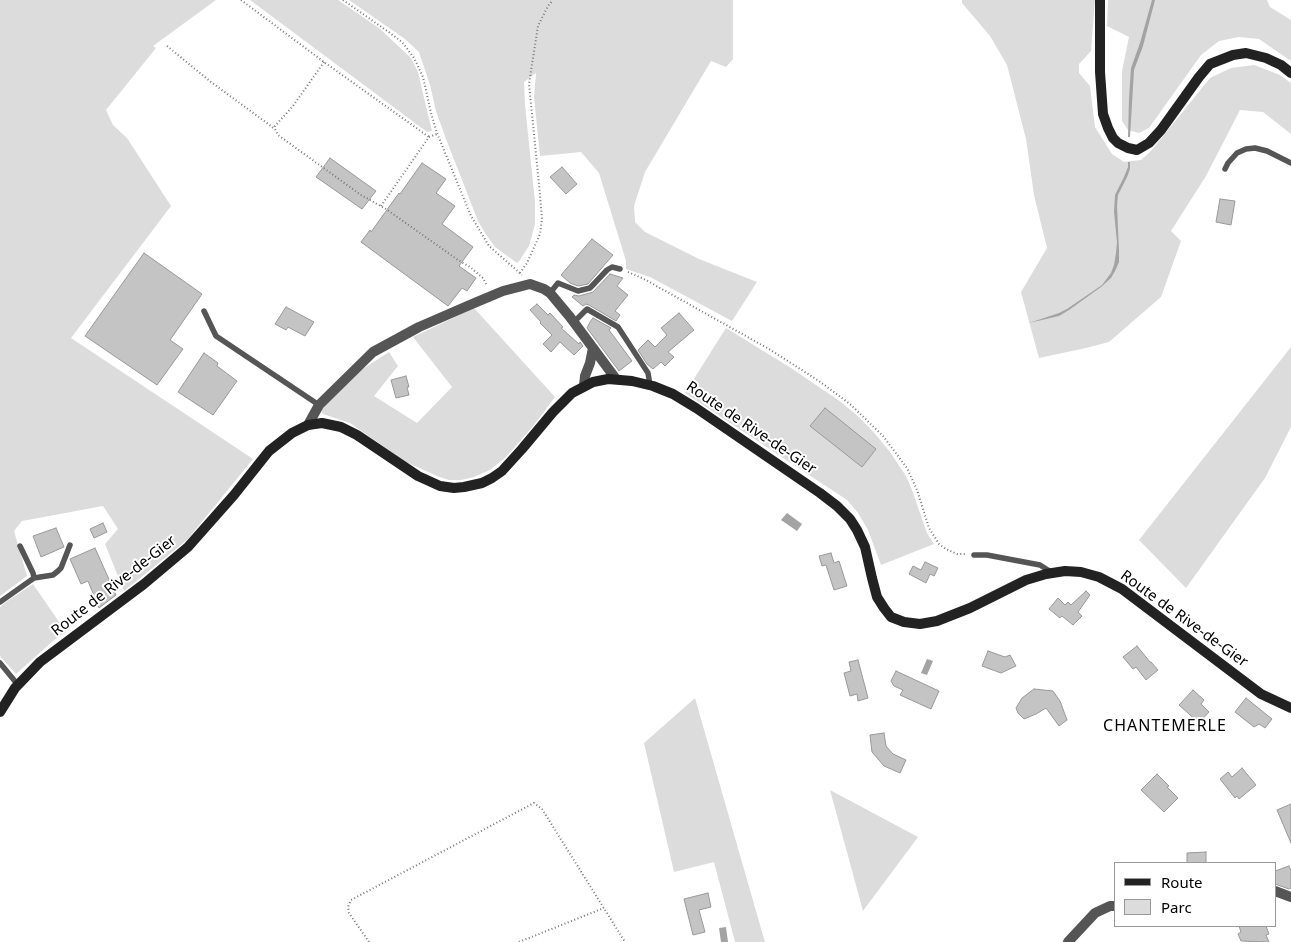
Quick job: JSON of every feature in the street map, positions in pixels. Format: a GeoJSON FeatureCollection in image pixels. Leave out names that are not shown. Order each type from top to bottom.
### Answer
{"type":"FeatureCollection","features":[{"type":"Feature","properties":{"kind":"main road"},"geometry":{"type":"LineString","coordinates":[[1100,0],[1100,72],[1103,114],[1112,138],[1128,148],[1137,150],[1150,143],[1210,64],[1233,55],[1246,53],[1266,58],[1281,65],[1291,73]]}},
{"type":"Feature","properties":{"kind":"main road","name":"Route de Rive-de-Gier"},"geometry":{"type":"LineString","coordinates":[[0,712],[18,685],[40,662],[144,584],[188,548],[269,452],[292,433],[308,425],[322,423],[341,427],[357,435],[418,476],[440,486],[464,488],[482,483],[502,471],[553,412],[572,394],[593,382],[608,379],[650,385],[673,394],[837,506],[850,519],[857,530],[865,547],[877,597],[891,617],[904,622],[920,624],[937,621],[970,608],[1026,580],[1065,571],[1081,572],[1099,577],[1122,589],[1261,694],[1291,708]]}},
{"type":"Feature","properties":{"kind":"street"},"geometry":{"type":"LineString","coordinates":[[308,425],[319,406],[374,352],[419,327],[492,295],[530,284],[550,293],[616,379]]}},
{"type":"Feature","properties":{"kind":"street"},"geometry":{"type":"LineString","coordinates":[[584,386],[593,348]]}},
{"type":"Feature","properties":{"kind":"street"},"geometry":{"type":"LineString","coordinates":[[1276,891],[1291,897]]}},
{"type":"Feature","properties":{"kind":"street"},"geometry":{"type":"LineString","coordinates":[[1068,942],[1095,913],[1114,906]]}},
{"type":"Feature","properties":{"kind":"lane"},"geometry":{"type":"LineString","coordinates":[[1225,169],[1237,152],[1255,148],[1267,151],[1291,163]]}},
{"type":"Feature","properties":{"kind":"lane"},"geometry":{"type":"LineString","coordinates":[[550,293],[558,283],[578,291],[590,288],[607,270],[612,267],[620,269]]}},
{"type":"Feature","properties":{"kind":"lane"},"geometry":{"type":"LineString","coordinates":[[574,322],[587,309],[618,327],[648,374],[650,385]]}},
{"type":"Feature","properties":{"kind":"lane"},"geometry":{"type":"LineString","coordinates":[[204,311],[216,336],[319,406]]}},
{"type":"Feature","properties":{"kind":"lane"},"geometry":{"type":"LineString","coordinates":[[0,602],[34,578],[53,575],[58,571],[70,545]]}},
{"type":"Feature","properties":{"kind":"lane"},"geometry":{"type":"LineString","coordinates":[[20,546],[34,578]]}},
{"type":"Feature","properties":{"kind":"lane"},"geometry":{"type":"LineString","coordinates":[[974,555],[988,555],[1040,565],[1053,573]]}},
{"type":"Feature","properties":{"kind":"lane"},"geometry":{"type":"LineString","coordinates":[[0,664],[18,685]]}},
{"type":"Feature","properties":{"kind":"path"},"geometry":{"type":"LineString","coordinates":[[241,0],[429,137]]}},
{"type":"Feature","properties":{"kind":"path"},"geometry":{"type":"LineString","coordinates":[[343,0],[402,42],[414,58],[423,78],[430,112],[437,133],[480,234],[495,253],[520,273],[530,284]]}},
{"type":"Feature","properties":{"kind":"path"},"geometry":{"type":"LineString","coordinates":[[520,273],[527,263],[540,234],[542,219],[529,84],[538,26],[553,0]]}},
{"type":"Feature","properties":{"kind":"path"},"geometry":{"type":"LineString","coordinates":[[167,46],[211,82],[275,129],[278,135],[360,196],[386,209],[478,273],[483,278],[492,295]]}},
{"type":"Feature","properties":{"kind":"path"},"geometry":{"type":"LineString","coordinates":[[275,129],[324,62]]}},
{"type":"Feature","properties":{"kind":"path"},"geometry":{"type":"LineString","coordinates":[[381,206],[429,137],[437,133]]}},
{"type":"Feature","properties":{"kind":"path"},"geometry":{"type":"LineString","coordinates":[[620,269],[644,279],[753,339],[819,381],[850,404],[882,436],[907,468],[918,490],[929,528],[939,544],[956,554],[974,555]]}},
{"type":"Feature","properties":{"kind":"path"},"geometry":{"type":"LineString","coordinates":[[369,942],[349,913],[348,906],[351,900],[534,802],[542,809],[625,942]]}},
{"type":"Feature","properties":{"kind":"path"},"geometry":{"type":"LineString","coordinates":[[520,942],[604,908]]}},
{"type":"Feature","properties":{"kind":"green space"},"geometry":{"type":"Polygon","coordinates":[[[0,0],[216,0],[153,46],[156,48],[106,110],[113,125],[127,138],[171,206],[71,338],[253,459],[187,540],[124,591],[105,544],[118,529],[103,506],[22,521],[14,531],[27,576],[0,596],[0,0]]]}},
{"type":"Feature","properties":{"kind":"green space"},"geometry":{"type":"Polygon","coordinates":[[[250,0],[338,0],[379,28],[411,58],[418,72],[432,131],[427,132],[250,0]]]}},
{"type":"Feature","properties":{"kind":"green space"},"geometry":{"type":"Polygon","coordinates":[[[349,0],[733,0],[733,59],[726,67],[711,61],[645,172],[634,206],[635,222],[645,232],[699,259],[757,282],[732,321],[650,277],[626,269],[626,261],[599,173],[581,152],[540,156],[534,97],[536,73],[524,82],[535,202],[535,224],[529,246],[517,263],[495,247],[478,221],[446,139],[419,52],[405,39],[349,0]]]}},
{"type":"Feature","properties":{"kind":"green space"},"geometry":{"type":"Polygon","coordinates":[[[962,0],[1095,0],[1091,51],[1079,64],[1079,73],[1090,86],[1095,127],[1112,154],[1124,162],[1141,160],[1151,151],[1210,78],[1231,68],[1254,65],[1280,75],[1291,83],[1291,134],[1263,112],[1240,110],[1206,176],[1171,231],[1181,241],[1161,297],[1109,342],[1039,358],[1021,292],[1047,248],[1034,195],[1026,139],[1007,65],[990,36],[962,3],[962,0]]]}},
{"type":"Feature","properties":{"kind":"green space"},"geometry":{"type":"Polygon","coordinates":[[[1108,0],[1267,0],[1270,7],[1291,20],[1291,61],[1259,39],[1239,37],[1219,41],[1201,55],[1149,128],[1139,133],[1128,130],[1122,121],[1122,71],[1129,37],[1107,26],[1108,0]]]}},
{"type":"Feature","properties":{"kind":"green space"},"geometry":{"type":"Polygon","coordinates":[[[474,308],[555,397],[506,457],[490,470],[461,480],[449,480],[437,476],[406,462],[350,423],[323,414],[321,409],[358,372],[389,352],[398,366],[374,396],[417,423],[452,387],[413,337],[474,308]]]}},
{"type":"Feature","properties":{"kind":"green space"},"geometry":{"type":"Polygon","coordinates":[[[726,328],[791,368],[841,402],[860,418],[890,452],[906,476],[927,533],[934,544],[881,565],[868,530],[858,513],[847,500],[685,393],[726,328]]]}},
{"type":"Feature","properties":{"kind":"green space"},"geometry":{"type":"Polygon","coordinates":[[[1291,347],[1291,427],[1265,478],[1186,588],[1139,540],[1291,347]]]}},
{"type":"Feature","properties":{"kind":"green space"},"geometry":{"type":"Polygon","coordinates":[[[33,584],[66,632],[16,674],[0,656],[0,607],[33,584]]]}},
{"type":"Feature","properties":{"kind":"green space"},"geometry":{"type":"Polygon","coordinates":[[[695,698],[765,942],[735,942],[714,862],[674,872],[644,743],[695,698]]]}},
{"type":"Feature","properties":{"kind":"green space"},"geometry":{"type":"Polygon","coordinates":[[[830,790],[918,837],[863,911],[830,790]]]}},
{"type":"Feature","properties":{"kind":"shaded area"},"geometry":{"type":"Polygon","coordinates":[[[1152,0],[1155,0],[1143,46],[1134,70],[1130,137],[1128,137],[1131,68],[1152,0]]]}},
{"type":"Feature","properties":{"kind":"shaded area"},"geometry":{"type":"Polygon","coordinates":[[[1128,162],[1130,162],[1130,169],[1118,195],[1117,206],[1119,262],[1111,278],[1101,287],[1059,316],[1029,323],[1067,309],[1102,285],[1111,273],[1117,242],[1114,212],[1115,195],[1128,167],[1128,162]]]}},
{"type":"Feature","properties":{"kind":"shaded area"},"geometry":{"type":"Polygon","coordinates":[[[787,513],[802,524],[797,531],[781,520],[787,513]]]}},
{"type":"Feature","properties":{"kind":"shaded area"},"geometry":{"type":"Polygon","coordinates":[[[927,659],[933,661],[927,675],[921,673],[927,659]]]}},
{"type":"Feature","properties":{"kind":"shaded area"},"geometry":{"type":"Polygon","coordinates":[[[726,927],[728,942],[721,942],[719,928],[726,927]]]}},
{"type":"Feature","properties":{"kind":"building"},"geometry":{"type":"Polygon","coordinates":[[[330,158],[376,191],[362,209],[316,177],[330,158]]]}},
{"type":"Feature","properties":{"kind":"building"},"geometry":{"type":"Polygon","coordinates":[[[422,163],[446,179],[436,193],[455,206],[442,224],[473,247],[459,266],[476,278],[467,291],[462,288],[448,306],[361,242],[370,230],[371,232],[422,163]]]}},
{"type":"Feature","properties":{"kind":"building"},"geometry":{"type":"Polygon","coordinates":[[[562,167],[577,184],[566,194],[550,177],[562,167]]]}},
{"type":"Feature","properties":{"kind":"building"},"geometry":{"type":"Polygon","coordinates":[[[1220,199],[1235,201],[1231,225],[1216,222],[1220,199]]]}},
{"type":"Feature","properties":{"kind":"building"},"geometry":{"type":"Polygon","coordinates":[[[592,239],[613,255],[588,284],[578,286],[570,283],[561,275],[592,239]]]}},
{"type":"Feature","properties":{"kind":"building"},"geometry":{"type":"Polygon","coordinates":[[[144,253],[202,294],[170,340],[183,349],[157,385],[85,336],[144,253]]]}},
{"type":"Feature","properties":{"kind":"building"},"geometry":{"type":"Polygon","coordinates":[[[610,274],[623,278],[617,286],[628,295],[615,311],[620,315],[616,321],[589,305],[583,306],[572,297],[593,292],[610,274]]]}},
{"type":"Feature","properties":{"kind":"building"},"geometry":{"type":"Polygon","coordinates":[[[537,304],[548,315],[550,313],[563,327],[561,328],[583,346],[574,355],[560,342],[551,352],[543,344],[552,335],[530,310],[537,304]]]}},
{"type":"Feature","properties":{"kind":"building"},"geometry":{"type":"Polygon","coordinates":[[[286,307],[314,322],[305,336],[288,327],[286,330],[275,324],[286,307]]]}},
{"type":"Feature","properties":{"kind":"building"},"geometry":{"type":"Polygon","coordinates":[[[679,313],[694,330],[668,352],[674,357],[665,366],[661,362],[653,369],[647,364],[638,350],[648,340],[655,347],[667,335],[661,328],[679,313]]]}},
{"type":"Feature","properties":{"kind":"building"},"geometry":{"type":"Polygon","coordinates":[[[593,318],[611,328],[609,330],[632,361],[619,371],[587,328],[593,318]]]}},
{"type":"Feature","properties":{"kind":"building"},"geometry":{"type":"Polygon","coordinates":[[[204,353],[218,363],[217,366],[237,381],[213,415],[178,392],[204,353]]]}},
{"type":"Feature","properties":{"kind":"building"},"geometry":{"type":"Polygon","coordinates":[[[406,376],[409,395],[396,398],[391,380],[406,376]]]}},
{"type":"Feature","properties":{"kind":"building"},"geometry":{"type":"Polygon","coordinates":[[[825,408],[876,449],[862,467],[810,426],[825,408]]]}},
{"type":"Feature","properties":{"kind":"building"},"geometry":{"type":"Polygon","coordinates":[[[103,523],[107,532],[94,538],[90,529],[103,523]]]}},
{"type":"Feature","properties":{"kind":"building"},"geometry":{"type":"Polygon","coordinates":[[[56,528],[64,547],[41,557],[33,536],[56,528]]]}},
{"type":"Feature","properties":{"kind":"building"},"geometry":{"type":"Polygon","coordinates":[[[95,548],[116,595],[99,608],[88,581],[81,584],[70,559],[95,548]]]}},
{"type":"Feature","properties":{"kind":"building"},"geometry":{"type":"Polygon","coordinates":[[[831,553],[834,563],[839,561],[847,586],[834,590],[826,565],[822,566],[819,556],[831,553]]]}},
{"type":"Feature","properties":{"kind":"building"},"geometry":{"type":"Polygon","coordinates":[[[925,562],[938,568],[934,576],[930,574],[926,583],[909,574],[913,566],[921,570],[925,562]]]}},
{"type":"Feature","properties":{"kind":"building"},"geometry":{"type":"Polygon","coordinates":[[[1086,591],[1090,595],[1078,612],[1082,616],[1073,625],[1049,609],[1058,598],[1065,605],[1068,602],[1071,605],[1086,591]]]}},
{"type":"Feature","properties":{"kind":"building"},"geometry":{"type":"Polygon","coordinates":[[[1137,646],[1158,670],[1146,680],[1136,667],[1133,669],[1123,657],[1137,646]]]}},
{"type":"Feature","properties":{"kind":"building"},"geometry":{"type":"Polygon","coordinates":[[[988,651],[1005,657],[1010,655],[1016,666],[1001,673],[982,666],[988,651]]]}},
{"type":"Feature","properties":{"kind":"building"},"geometry":{"type":"Polygon","coordinates":[[[858,660],[868,698],[858,701],[857,694],[850,696],[844,673],[851,671],[849,662],[858,660]]]}},
{"type":"Feature","properties":{"kind":"building"},"geometry":{"type":"Polygon","coordinates":[[[896,671],[939,691],[931,709],[900,695],[903,690],[894,686],[891,681],[896,671]]]}},
{"type":"Feature","properties":{"kind":"building"},"geometry":{"type":"Polygon","coordinates":[[[1034,689],[1053,691],[1060,701],[1067,720],[1059,726],[1046,708],[1024,719],[1016,708],[1022,698],[1034,689]]]}},
{"type":"Feature","properties":{"kind":"building"},"geometry":{"type":"Polygon","coordinates":[[[1193,690],[1204,700],[1201,704],[1209,712],[1199,723],[1179,705],[1193,690]]]}},
{"type":"Feature","properties":{"kind":"building"},"geometry":{"type":"Polygon","coordinates":[[[1246,698],[1272,719],[1265,728],[1259,724],[1254,727],[1235,712],[1246,698]]]}},
{"type":"Feature","properties":{"kind":"building"},"geometry":{"type":"Polygon","coordinates":[[[884,733],[886,746],[893,754],[906,760],[900,773],[884,766],[872,752],[870,735],[884,733]]]}},
{"type":"Feature","properties":{"kind":"building"},"geometry":{"type":"Polygon","coordinates":[[[1242,768],[1256,785],[1239,799],[1237,796],[1235,798],[1220,779],[1228,772],[1232,777],[1242,768]]]}},
{"type":"Feature","properties":{"kind":"building"},"geometry":{"type":"Polygon","coordinates":[[[1157,774],[1178,798],[1164,812],[1141,790],[1157,774]]]}},
{"type":"Feature","properties":{"kind":"building"},"geometry":{"type":"Polygon","coordinates":[[[1291,804],[1291,843],[1277,810],[1291,804]]]}},
{"type":"Feature","properties":{"kind":"building"},"geometry":{"type":"Polygon","coordinates":[[[1206,852],[1206,862],[1187,862],[1187,853],[1206,852]]]}},
{"type":"Feature","properties":{"kind":"building"},"geometry":{"type":"Polygon","coordinates":[[[1289,866],[1291,871],[1291,888],[1276,884],[1276,871],[1289,866]]]}},
{"type":"Feature","properties":{"kind":"building"},"geometry":{"type":"Polygon","coordinates":[[[708,893],[711,907],[699,910],[705,932],[693,935],[684,899],[708,893]]]}},
{"type":"Feature","properties":{"kind":"building"},"geometry":{"type":"Polygon","coordinates":[[[1239,927],[1266,927],[1269,934],[1266,935],[1269,942],[1241,941],[1238,934],[1241,932],[1239,927]]]}},
{"type":"Feature","properties":{"kind":"district","name":"CHANTEMERLE"},"geometry":{"type":"Point","coordinates":[1165,726]}}]}
